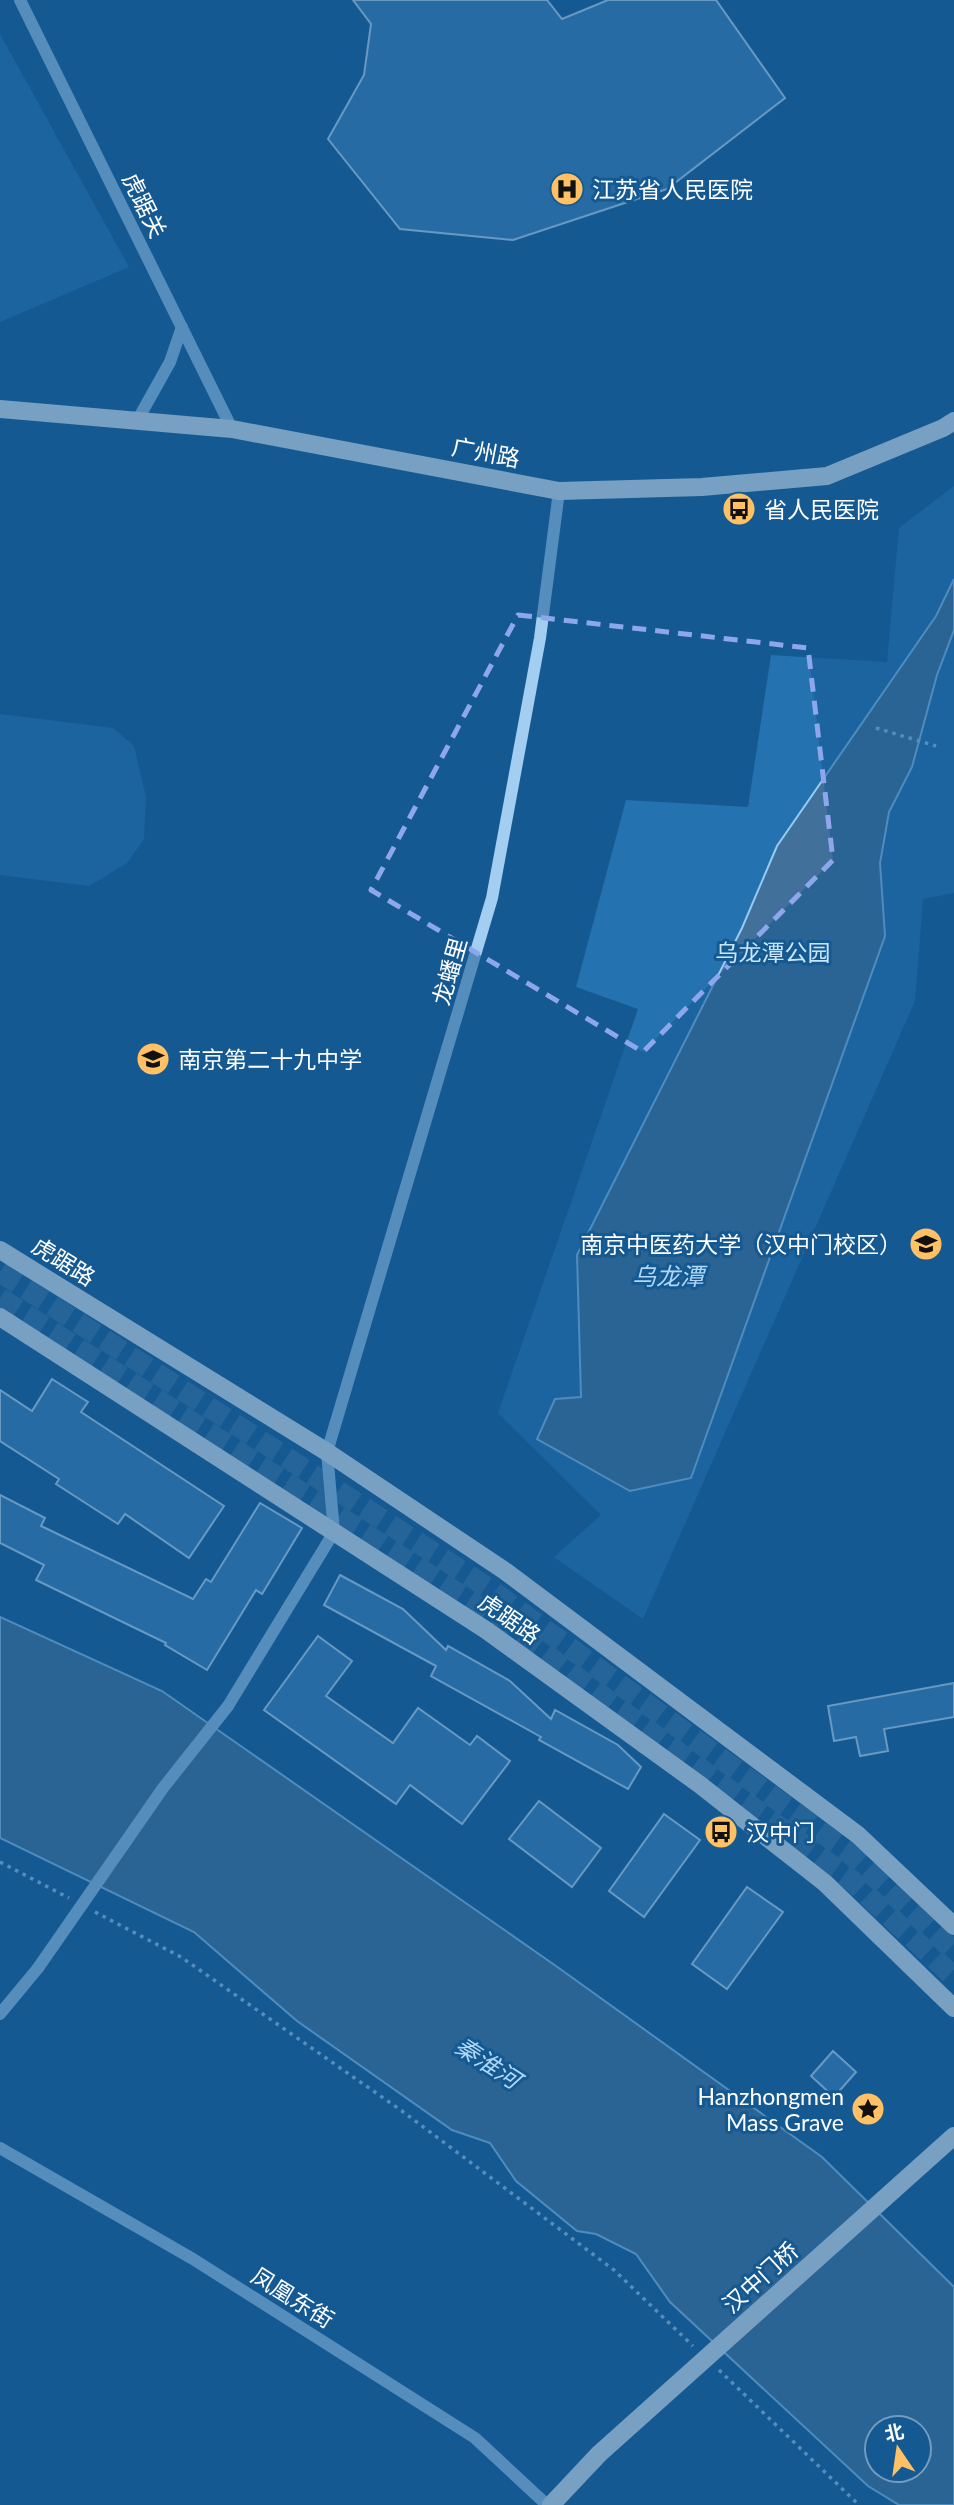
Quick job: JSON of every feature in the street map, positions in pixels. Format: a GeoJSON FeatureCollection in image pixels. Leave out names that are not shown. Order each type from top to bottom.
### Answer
{"type":"FeatureCollection","features":[{"type":"Feature","properties":{"kind":"main road","name":"广州路"},"geometry":{"type":"LineString","coordinates":[[0,409],[41,415],[232,429],[559,491],[702,487],[827,476],[954,421]]}},
{"type":"Feature","properties":{"kind":"main road","name":"虎踞路"},"geometry":{"type":"LineString","coordinates":[[0,1250],[327,1452],[505,1571],[858,1835],[954,1926]]}},
{"type":"Feature","properties":{"kind":"main road","name":"虎踞路"},"geometry":{"type":"LineString","coordinates":[[0,1317],[486,1630],[709,1792],[825,1883],[954,2008]]}},
{"type":"Feature","properties":{"kind":"main road","name":"汉中门桥"},"geometry":{"type":"LineString","coordinates":[[549,2505],[599,2454],[954,2136]]}},
{"type":"Feature","properties":{"kind":"street","name":"虎踞关"},"geometry":{"type":"LineString","coordinates":[[20,0],[232,429]]}},
{"type":"Feature","properties":{"kind":"street"},"geometry":{"type":"LineString","coordinates":[[137,421],[170,362],[182,327]]}},
{"type":"Feature","properties":{"kind":"street","name":"龙蟠里"},"geometry":{"type":"LineString","coordinates":[[327,1452],[369,1319],[492,898],[540,638],[559,491]]}},
{"type":"Feature","properties":{"kind":"street"},"geometry":{"type":"LineString","coordinates":[[0,2014],[38,1968],[163,1788],[228,1706],[334,1532],[327,1452]]}},
{"type":"Feature","properties":{"kind":"street","name":"凤凰东街"},"geometry":{"type":"LineString","coordinates":[[0,2147],[193,2259],[475,2438],[549,2505]]}},
{"type":"Feature","properties":{"kind":"path"},"geometry":{"type":"LineString","coordinates":[[876,727],[936,746]]}},
{"type":"Feature","properties":{"kind":"path"},"geometry":{"type":"LineString","coordinates":[[0,1862],[72,1900]]}},
{"type":"Feature","properties":{"kind":"path"},"geometry":{"type":"LineString","coordinates":[[85,1906],[181,1957],[402,2111],[614,2270],[693,2346]]}},
{"type":"Feature","properties":{"kind":"path"},"geometry":{"type":"LineString","coordinates":[[713,2365],[859,2505]]}},
{"type":"Feature","properties":{"kind":"highlighted area"},"geometry":{"type":"Polygon","coordinates":[[[518,615],[808,648],[833,860],[643,1052],[371,890],[518,615]]]}},
{"type":"Feature","properties":{"kind":"green space"},"geometry":{"type":"Polygon","coordinates":[[[0,34],[129,267],[0,322],[0,34]]]}},
{"type":"Feature","properties":{"kind":"green space","name":"乌龙潭公园"},"geometry":{"type":"Polygon","coordinates":[[[954,486],[954,893],[923,899],[915,1001],[643,1619],[554,1557],[601,1515],[498,1413],[638,1009],[576,987],[626,800],[748,807],[771,655],[887,662],[899,528],[954,486]]]}},
{"type":"Feature","properties":{"kind":"green space"},"geometry":{"type":"Polygon","coordinates":[[[0,714],[113,728],[134,746],[146,797],[144,839],[127,863],[89,886],[0,875],[0,714]]]}},
{"type":"Feature","properties":{"kind":"water","name":"乌龙潭"},"geometry":{"type":"Polygon","coordinates":[[[954,579],[954,630],[937,675],[912,767],[889,812],[880,863],[885,936],[691,1478],[630,1491],[537,1439],[555,1399],[581,1397],[577,1255],[742,928],[777,846],[936,616],[954,579]]]}},
{"type":"Feature","properties":{"kind":"water","name":"秦淮河"},"geometry":{"type":"Polygon","coordinates":[[[0,1617],[162,1691],[556,1966],[822,2157],[954,2287],[954,2505],[899,2505],[866,2484],[933,2484],[933,2414],[863,2414],[863,2481],[670,2302],[636,2254],[596,2234],[577,2231],[516,2181],[490,2143],[452,2130],[297,2021],[194,1932],[0,1838],[0,1617]]]}},
{"type":"Feature","properties":{"kind":"building"},"geometry":{"type":"Polygon","coordinates":[[[353,0],[547,0],[562,19],[608,0],[716,0],[785,98],[667,189],[513,240],[400,229],[328,139],[364,75],[371,24],[353,0]]]}},
{"type":"Feature","properties":{"kind":"building"},"geometry":{"type":"Polygon","coordinates":[[[52,1379],[88,1402],[81,1412],[224,1506],[189,1558],[125,1514],[118,1524],[56,1484],[59,1479],[0,1441],[0,1390],[32,1411],[52,1379]]]}},
{"type":"Feature","properties":{"kind":"building"},"geometry":{"type":"Polygon","coordinates":[[[0,1495],[45,1518],[41,1526],[193,1599],[206,1579],[211,1582],[260,1503],[302,1528],[262,1594],[256,1590],[207,1670],[165,1645],[166,1643],[36,1580],[44,1565],[0,1543],[0,1495]]]}},
{"type":"Feature","properties":{"kind":"building"},"geometry":{"type":"Polygon","coordinates":[[[340,1575],[403,1609],[446,1650],[448,1646],[510,1681],[551,1719],[555,1710],[618,1745],[641,1767],[628,1789],[431,1676],[436,1666],[324,1605],[340,1575]]]}},
{"type":"Feature","properties":{"kind":"building"},"geometry":{"type":"Polygon","coordinates":[[[318,1636],[352,1661],[326,1696],[393,1743],[418,1708],[470,1745],[477,1736],[510,1761],[462,1824],[410,1785],[396,1804],[264,1710],[318,1636]]]}},
{"type":"Feature","properties":{"kind":"building"},"geometry":{"type":"Polygon","coordinates":[[[954,1683],[954,1717],[884,1729],[888,1751],[860,1756],[856,1737],[834,1741],[828,1706],[954,1683]]]}},
{"type":"Feature","properties":{"kind":"building"},"geometry":{"type":"Polygon","coordinates":[[[539,1801],[601,1848],[572,1887],[509,1839],[539,1801]]]}},
{"type":"Feature","properties":{"kind":"building"},"geometry":{"type":"Polygon","coordinates":[[[664,1814],[700,1840],[644,1917],[609,1891],[664,1814]]]}},
{"type":"Feature","properties":{"kind":"building"},"geometry":{"type":"Polygon","coordinates":[[[747,1887],[783,1912],[727,1989],[692,1964],[747,1887]]]}},
{"type":"Feature","properties":{"kind":"building"},"geometry":{"type":"Polygon","coordinates":[[[833,2051],[856,2072],[834,2097],[811,2076],[833,2051]]]}},
{"type":"Feature","properties":{"kind":"tunnel"},"geometry":{"type":"LineString","coordinates":[[0,1272],[488,1588],[847,1851],[954,1951]]}},
{"type":"Feature","properties":{"kind":"tunnel"},"geometry":{"type":"LineString","coordinates":[[0,1298],[499,1620],[850,1879],[954,1977]]}},
{"type":"Feature","properties":{"kind":"place","name":"江苏省人民医院"},"geometry":{"type":"Point","coordinates":[567,189]}},
{"type":"Feature","properties":{"kind":"place","name":"省人民医院"},"geometry":{"type":"Point","coordinates":[739,509]}},
{"type":"Feature","properties":{"kind":"place","name":"南京第二十九中学"},"geometry":{"type":"Point","coordinates":[153,1059]}},
{"type":"Feature","properties":{"kind":"place","name":"南京中医药大学（汉中门校区）"},"geometry":{"type":"Point","coordinates":[926,1244]}},
{"type":"Feature","properties":{"kind":"place","name":"汉中门"},"geometry":{"type":"Point","coordinates":[721,1832]}},
{"type":"Feature","properties":{"kind":"place","name":"Hanzhongmen Mass Grave"},"geometry":{"type":"Point","coordinates":[868,2109]}}]}
